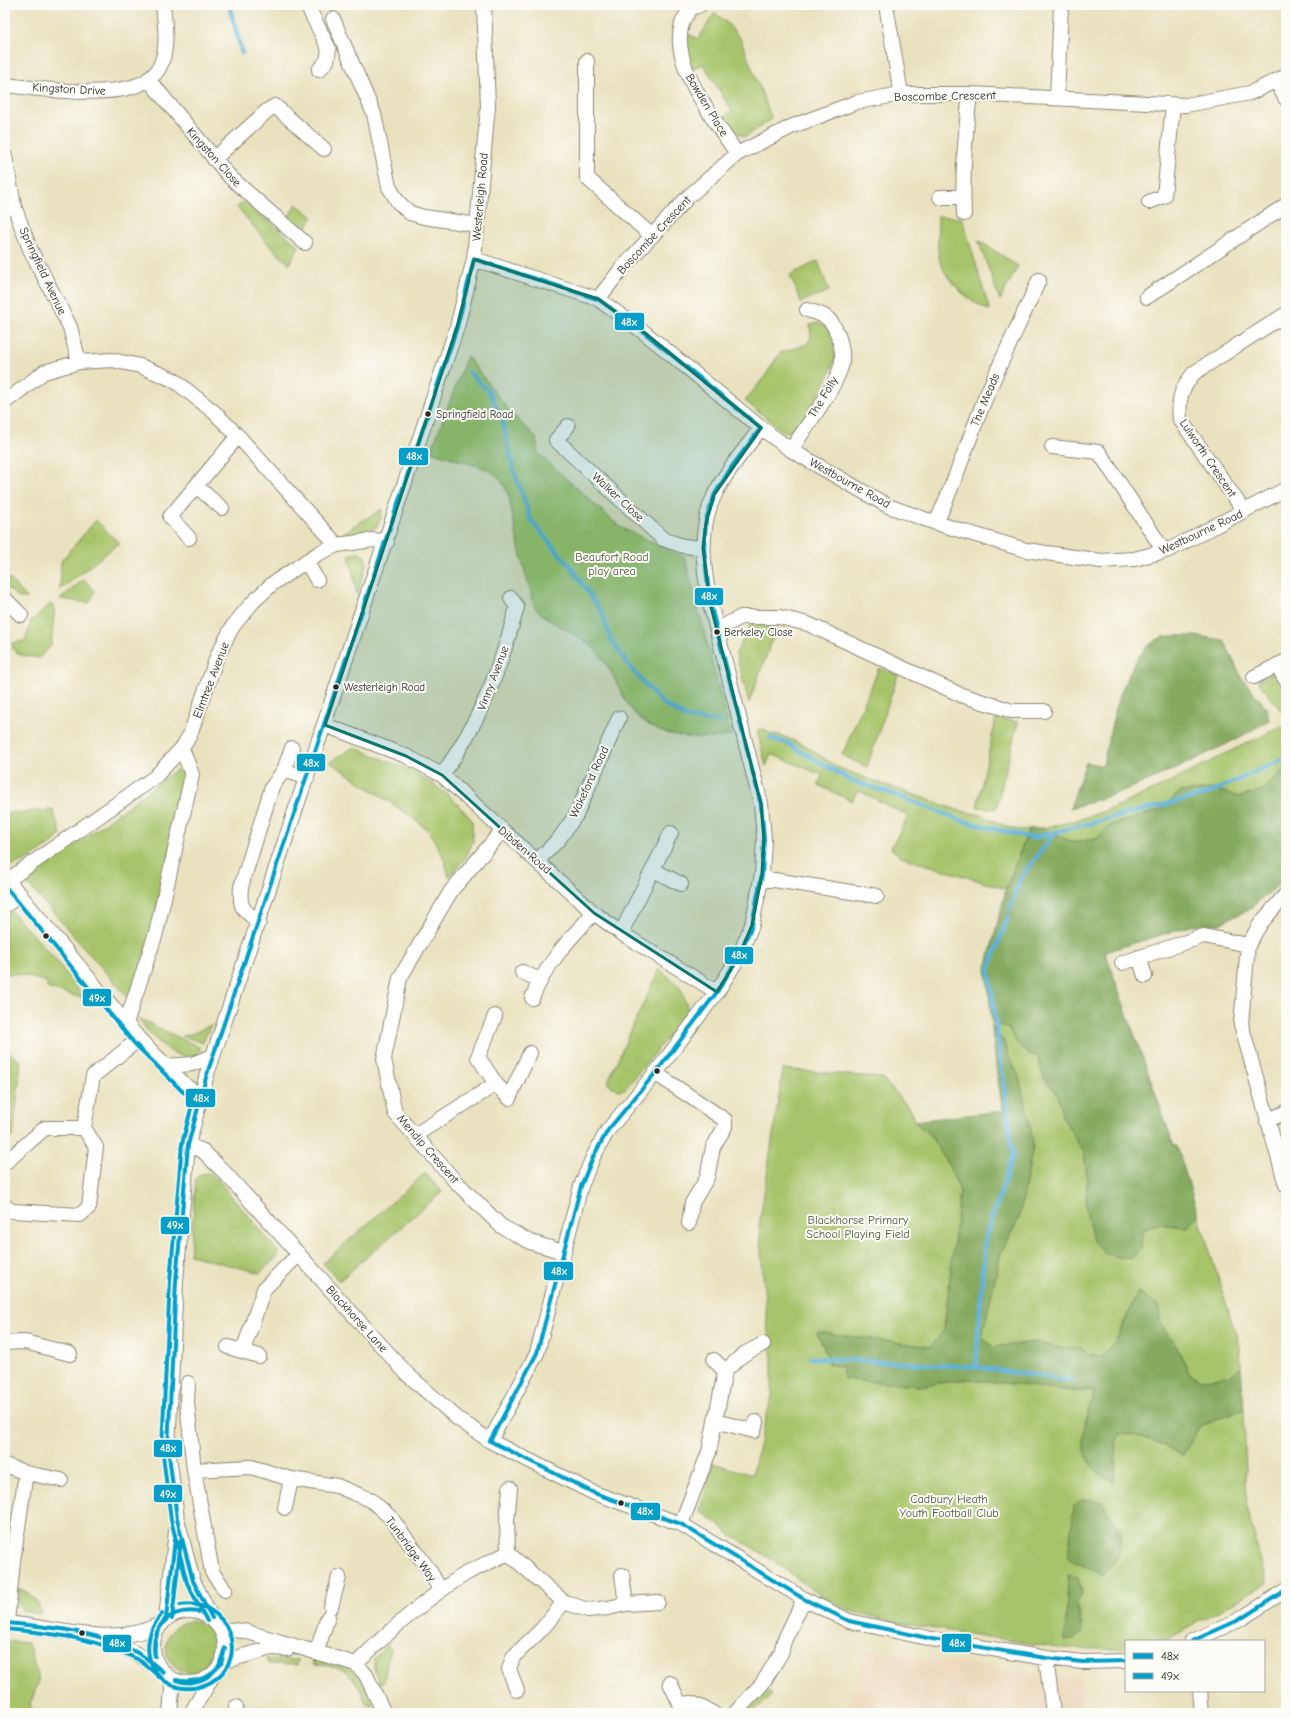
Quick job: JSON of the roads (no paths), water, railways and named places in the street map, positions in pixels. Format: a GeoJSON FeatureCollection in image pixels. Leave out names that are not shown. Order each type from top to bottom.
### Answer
{"type":"FeatureCollection","features":[{"type":"Feature","properties":{"kind":"street"},"geometry":{"type":"LineString","coordinates":[[148,79],[158,70],[162,60],[165,24],[163,5]]}},
{"type":"Feature","properties":{"kind":"street"},"geometry":{"type":"LineString","coordinates":[[308,5],[329,49],[327,60],[319,70]]}},
{"type":"Feature","properties":{"kind":"street","name":"Westerleigh Road"},"geometry":{"type":"LineString","coordinates":[[216,1623],[193,1581],[177,1519],[168,1439],[176,1281],[188,1144],[213,1056],[458,327],[474,259],[488,106],[484,5]]}},
{"type":"Feature","properties":{"kind":"street"},"geometry":{"type":"LineString","coordinates":[[886,5],[901,94]]}},
{"type":"Feature","properties":{"kind":"street"},"geometry":{"type":"LineString","coordinates":[[1058,98],[1061,5]]}},
{"type":"Feature","properties":{"kind":"street","name":"Bowden Place"},"geometry":{"type":"LineString","coordinates":[[692,6],[682,24],[680,50],[688,78],[737,154]]}},
{"type":"Feature","properties":{"kind":"street"},"geometry":{"type":"LineString","coordinates":[[333,20],[374,114],[390,187],[398,202],[410,213],[424,217],[477,225]]}},
{"type":"Feature","properties":{"kind":"street"},"geometry":{"type":"LineString","coordinates":[[587,61],[587,178],[652,236]]}},
{"type":"Feature","properties":{"kind":"street","name":"Kingston Drive"},"geometry":{"type":"LineString","coordinates":[[5,85],[94,93],[114,91],[148,79]]}},
{"type":"Feature","properties":{"kind":"street","name":"Kingston Close"},"geometry":{"type":"LineString","coordinates":[[148,79],[230,177],[305,243]]}},
{"type":"Feature","properties":{"kind":"street"},"geometry":{"type":"LineString","coordinates":[[1281,79],[1286,99]]}},
{"type":"Feature","properties":{"kind":"street","name":"Boscombe Crescent"},"geometry":{"type":"LineString","coordinates":[[598,300],[622,268],[688,197],[737,154],[793,126],[850,105],[901,94],[970,94],[1186,105],[1250,93],[1281,79]]}},
{"type":"Feature","properties":{"kind":"street"},"geometry":{"type":"LineString","coordinates":[[964,214],[963,197],[966,125],[970,94]]}},
{"type":"Feature","properties":{"kind":"street"},"geometry":{"type":"LineString","coordinates":[[1149,202],[1164,196],[1173,105]]}},
{"type":"Feature","properties":{"kind":"street"},"geometry":{"type":"LineString","coordinates":[[214,159],[268,110],[275,106],[324,149]]}},
{"type":"Feature","properties":{"kind":"street","name":"Springfield Avenue"},"geometry":{"type":"LineString","coordinates":[[5,156],[14,206],[30,249],[70,327],[79,362]]}},
{"type":"Feature","properties":{"kind":"street"},"geometry":{"type":"LineString","coordinates":[[940,197],[963,197]]}},
{"type":"Feature","properties":{"kind":"street"},"geometry":{"type":"LineString","coordinates":[[1147,297],[1286,205]]}},
{"type":"Feature","properties":{"kind":"street","name":"Westbourne Road"},"geometry":{"type":"LineString","coordinates":[[474,259],[598,300],[645,333],[761,428],[791,450],[888,506],[936,523],[1026,550],[1101,562],[1134,560],[1164,551],[1244,512],[1286,489]]}},
{"type":"Feature","properties":{"kind":"street","name":"The Meads"},"geometry":{"type":"LineString","coordinates":[[936,523],[951,490],[966,445],[988,392],[1039,280]]}},
{"type":"Feature","properties":{"kind":"street","name":"The Folly"},"geometry":{"type":"LineString","coordinates":[[791,450],[835,381],[842,363],[841,346],[833,323],[824,315],[807,310]]}},
{"type":"Feature","properties":{"kind":"street","name":"Lulworth Crescent"},"geometry":{"type":"LineString","coordinates":[[1244,512],[1180,418],[1179,403],[1184,385],[1194,373],[1286,314]]}},
{"type":"Feature","properties":{"kind":"street"},"geometry":{"type":"LineString","coordinates":[[5,402],[44,372],[79,362],[112,360],[140,366],[174,380],[214,412],[238,436],[337,545]]}},
{"type":"Feature","properties":{"kind":"street","name":"Walker Close"},"geometry":{"type":"LineString","coordinates":[[568,426],[556,440],[663,539],[683,546],[703,548]]}},
{"type":"Feature","properties":{"kind":"street"},"geometry":{"type":"LineString","coordinates":[[490,1442],[537,1353],[581,1186],[593,1157],[608,1130],[655,1074],[717,992],[738,958],[752,926],[761,878],[764,839],[761,804],[718,629],[710,603],[704,573],[703,548],[706,523],[714,495],[726,474],[761,428]]}},
{"type":"Feature","properties":{"kind":"street"},"geometry":{"type":"LineString","coordinates":[[189,538],[170,517],[238,436]]}},
{"type":"Feature","properties":{"kind":"street"},"geometry":{"type":"LineString","coordinates":[[1052,447],[1099,452],[1164,551]]}},
{"type":"Feature","properties":{"kind":"street"},"geometry":{"type":"LineString","coordinates":[[196,486],[222,508]]}},
{"type":"Feature","properties":{"kind":"street","name":"Elmtree Avenue"},"geometry":{"type":"LineString","coordinates":[[6,878],[155,778],[182,748],[190,735],[218,654],[238,628],[252,603],[272,584],[319,553],[337,545],[374,540],[387,542]]}},
{"type":"Feature","properties":{"kind":"street"},"geometry":{"type":"LineString","coordinates":[[306,561],[318,580]]}},
{"type":"Feature","properties":{"kind":"street","name":"Vinny Avenue"},"geometry":{"type":"LineString","coordinates":[[442,776],[462,747],[489,695],[509,637],[517,607],[511,598]]}},
{"type":"Feature","properties":{"kind":"street"},"geometry":{"type":"LineString","coordinates":[[5,600],[21,615]]}},
{"type":"Feature","properties":{"kind":"street"},"geometry":{"type":"LineString","coordinates":[[718,629],[741,617],[779,617],[808,624],[961,695],[1012,711],[1044,711]]}},
{"type":"Feature","properties":{"kind":"street"},"geometry":{"type":"LineString","coordinates":[[1254,676],[1282,663],[1285,679]]}},
{"type":"Feature","properties":{"kind":"street","name":"Wakeford Road"},"geometry":{"type":"LineString","coordinates":[[538,860],[559,839],[576,815],[619,718]]}},
{"type":"Feature","properties":{"kind":"street","name":"Dibden Road"},"geometry":{"type":"LineString","coordinates":[[325,726],[406,756],[442,776],[502,831],[538,860],[594,913],[621,933],[717,992]]}},
{"type":"Feature","properties":{"kind":"street"},"geometry":{"type":"LineString","coordinates":[[126,1023],[156,933],[192,775],[182,748]]}},
{"type":"Feature","properties":{"kind":"street"},"geometry":{"type":"LineString","coordinates":[[259,922],[243,909],[240,900],[241,887],[272,787],[284,770],[292,748]]}},
{"type":"Feature","properties":{"kind":"street"},"geometry":{"type":"LineString","coordinates":[[284,770],[307,778]]}},
{"type":"Feature","properties":{"kind":"street","name":"Mendip Crescent"},"geometry":{"type":"LineString","coordinates":[[502,831],[451,891],[400,978],[384,1059],[395,1113],[456,1182],[501,1226],[530,1242],[564,1252]]}},
{"type":"Feature","properties":{"kind":"street"},"geometry":{"type":"LineString","coordinates":[[621,933],[671,833]]}},
{"type":"Feature","properties":{"kind":"street"},"geometry":{"type":"LineString","coordinates":[[653,870],[682,884]]}},
{"type":"Feature","properties":{"kind":"street"},"geometry":{"type":"LineString","coordinates":[[6,878],[139,1039],[187,1087],[201,1095]]}},
{"type":"Feature","properties":{"kind":"street"},"geometry":{"type":"LineString","coordinates":[[761,878],[877,896]]}},
{"type":"Feature","properties":{"kind":"street"},"geometry":{"type":"LineString","coordinates":[[5,906],[20,894]]}},
{"type":"Feature","properties":{"kind":"street"},"geometry":{"type":"LineString","coordinates":[[1286,894],[1261,923],[1248,945],[1241,1024],[1286,1185]]}},
{"type":"Feature","properties":{"kind":"street"},"geometry":{"type":"LineString","coordinates":[[532,998],[540,980],[555,956],[594,913]]}},
{"type":"Feature","properties":{"kind":"street"},"geometry":{"type":"LineString","coordinates":[[1122,963],[1204,936],[1248,945]]}},
{"type":"Feature","properties":{"kind":"street"},"geometry":{"type":"LineString","coordinates":[[1139,957],[1145,976]]}},
{"type":"Feature","properties":{"kind":"street"},"geometry":{"type":"LineString","coordinates":[[522,972],[540,980]]}},
{"type":"Feature","properties":{"kind":"street"},"geometry":{"type":"LineString","coordinates":[[495,1016],[478,1056],[496,1084],[509,1098],[530,1053]]}},
{"type":"Feature","properties":{"kind":"street"},"geometry":{"type":"LineString","coordinates":[[5,1206],[12,1211],[80,1215],[88,1208],[96,1147],[84,1128],[93,1076],[139,1039]]}},
{"type":"Feature","properties":{"kind":"street"},"geometry":{"type":"LineString","coordinates":[[167,1066],[192,1064],[213,1056]]}},
{"type":"Feature","properties":{"kind":"street"},"geometry":{"type":"LineString","coordinates":[[655,1074],[725,1120],[724,1127],[712,1147],[707,1178],[692,1203],[690,1223]]}},
{"type":"Feature","properties":{"kind":"street"},"geometry":{"type":"LineString","coordinates":[[415,1135],[496,1084]]}},
{"type":"Feature","properties":{"kind":"street"},"geometry":{"type":"LineString","coordinates":[[1267,1120],[1286,1112]]}},
{"type":"Feature","properties":{"kind":"street"},"geometry":{"type":"LineString","coordinates":[[5,1163],[45,1128],[84,1128]]}},
{"type":"Feature","properties":{"kind":"street","name":"Blackhorse Lane"},"geometry":{"type":"LineString","coordinates":[[188,1144],[203,1151],[299,1254],[407,1374],[457,1418],[490,1442],[594,1493],[681,1524],[804,1599],[848,1621],[932,1639],[1046,1658],[1083,1662],[1125,1661]]}},
{"type":"Feature","properties":{"kind":"street"},"geometry":{"type":"LineString","coordinates":[[243,1351],[264,1289],[299,1254]]}},
{"type":"Feature","properties":{"kind":"street"},"geometry":{"type":"LineString","coordinates":[[5,1343],[25,1342],[70,1354]]}},
{"type":"Feature","properties":{"kind":"street"},"geometry":{"type":"LineString","coordinates":[[681,1524],[709,1452],[725,1371],[744,1354],[762,1344]]}},
{"type":"Feature","properties":{"kind":"street"},"geometry":{"type":"LineString","coordinates":[[228,1347],[259,1356]]}},
{"type":"Feature","properties":{"kind":"street"},"geometry":{"type":"LineString","coordinates":[[714,1360],[725,1371]]}},
{"type":"Feature","properties":{"kind":"street"},"geometry":{"type":"LineString","coordinates":[[188,1383],[187,1402],[194,1470],[212,1572],[225,1590]]}},
{"type":"Feature","properties":{"kind":"street"},"geometry":{"type":"LineString","coordinates":[[715,1421],[754,1431],[756,1422]]}},
{"type":"Feature","properties":{"kind":"street"},"geometry":{"type":"LineString","coordinates":[[5,1465],[26,1473],[61,1480]]}},
{"type":"Feature","properties":{"kind":"street","name":"Tunbridge Way"},"geometry":{"type":"LineString","coordinates":[[194,1470],[251,1467],[291,1479],[337,1486],[370,1500],[391,1518],[430,1571],[440,1590]]}},
{"type":"Feature","properties":{"kind":"street"},"geometry":{"type":"LineString","coordinates":[[26,1473],[13,1561],[6,1623],[88,1635],[128,1635],[146,1632],[183,1611],[197,1611],[216,1623],[356,1664],[366,1676],[384,1713]]}},
{"type":"Feature","properties":{"kind":"street"},"geometry":{"type":"LineString","coordinates":[[285,1508],[291,1479]]}},
{"type":"Feature","properties":{"kind":"street"},"geometry":{"type":"LineString","coordinates":[[510,1488],[506,1521],[508,1553],[564,1602],[588,1610],[626,1604],[658,1602]]}},
{"type":"Feature","properties":{"kind":"street","name":"Westerleigh Road"},"geometry":{"type":"LineString","coordinates":[[163,1621],[177,1519]]}},
{"type":"Feature","properties":{"kind":"street","name":"Tunbridge Way"},"geometry":{"type":"LineString","coordinates":[[356,1664],[382,1637],[440,1590],[468,1573],[508,1553]]}},
{"type":"Feature","properties":{"kind":"street"},"geometry":{"type":"LineString","coordinates":[[622,1574],[626,1604]]}},
{"type":"Feature","properties":{"kind":"street"},"geometry":{"type":"LineString","coordinates":[[312,1652],[329,1612],[339,1577]]}},
{"type":"Feature","properties":{"kind":"street"},"geometry":{"type":"LineString","coordinates":[[1194,1640],[1239,1620],[1286,1590]]}},
{"type":"Feature","properties":{"kind":"street"},"geometry":{"type":"LineString","coordinates":[[735,1713],[762,1684],[781,1653],[784,1641],[804,1599]]}},
{"type":"Feature","properties":{"kind":"street"},"geometry":{"type":"LineString","coordinates":[[517,1690],[509,1669],[513,1657],[542,1629],[564,1602]]}},
{"type":"Feature","properties":{"kind":"street"},"geometry":{"type":"LineString","coordinates":[[163,1621],[156,1630],[153,1647],[157,1664],[167,1675],[172,1690],[170,1713]]}},
{"type":"Feature","properties":{"kind":"street"},"geometry":{"type":"LineString","coordinates":[[191,1713],[225,1652],[225,1640],[216,1623]]}},
{"type":"Feature","properties":{"kind":"street"},"geometry":{"type":"LineString","coordinates":[[88,1635],[137,1653],[177,1681],[191,1683],[205,1679],[218,1667],[271,1648],[312,1652]]}},
{"type":"Feature","properties":{"kind":"street"},"geometry":{"type":"LineString","coordinates":[[1046,1658],[1053,1713]]}},
{"type":"Feature","properties":{"kind":"street"},"geometry":{"type":"LineString","coordinates":[[670,1683],[680,1704],[692,1703],[713,1713]]}},
{"type":"Feature","properties":{"kind":"street"},"geometry":{"type":"LineString","coordinates":[[1200,1692],[1202,1713]]}},
{"type":"Feature","properties":{"kind":"waterway"},"geometry":{"type":"LineString","coordinates":[[229,5],[242,53]]}},
{"type":"Feature","properties":{"kind":"waterway"},"geometry":{"type":"LineString","coordinates":[[469,372],[489,392],[502,419],[514,471],[532,522],[571,567],[602,613],[611,640],[633,671],[662,703],[687,718],[721,722]]}},
{"type":"Feature","properties":{"kind":"waterway"},"geometry":{"type":"LineString","coordinates":[[770,738],[787,743],[852,781],[885,791],[963,821],[1032,838],[1207,794],[1286,758]]}},
{"type":"Feature","properties":{"kind":"waterway"},"geometry":{"type":"LineString","coordinates":[[1010,908],[1020,879],[1055,832]]}},
{"type":"Feature","properties":{"kind":"waterway"},"geometry":{"type":"LineString","coordinates":[[976,1367],[985,1239],[1013,1155],[989,970],[1008,916]]}},
{"type":"Feature","properties":{"kind":"waterway"},"geometry":{"type":"LineString","coordinates":[[811,1358],[976,1367],[1073,1381]]}},
{"type":"Feature","properties":{"kind":"place","name":"Springfield Road"},"geometry":{"type":"Point","coordinates":[428,414]}},
{"type":"Feature","properties":{"kind":"place","name":"Berkeley Close"},"geometry":{"type":"Point","coordinates":[717,632]}},
{"type":"Feature","properties":{"kind":"place","name":"Westerleigh Road"},"geometry":{"type":"Point","coordinates":[336,687]}},
{"type":"Feature","properties":{"kind":"park label","name":"Beaufort Road play area"},"geometry":{"type":"Point","coordinates":[612,564]}},
{"type":"Feature","properties":{"kind":"park label","name":"Blackhorse Primary School Playing Field"},"geometry":{"type":"Point","coordinates":[858,1227]}},
{"type":"Feature","properties":{"kind":"park label","name":"Cadbury Heath Youth Football Club"},"geometry":{"type":"Point","coordinates":[949,1506]}}]}
